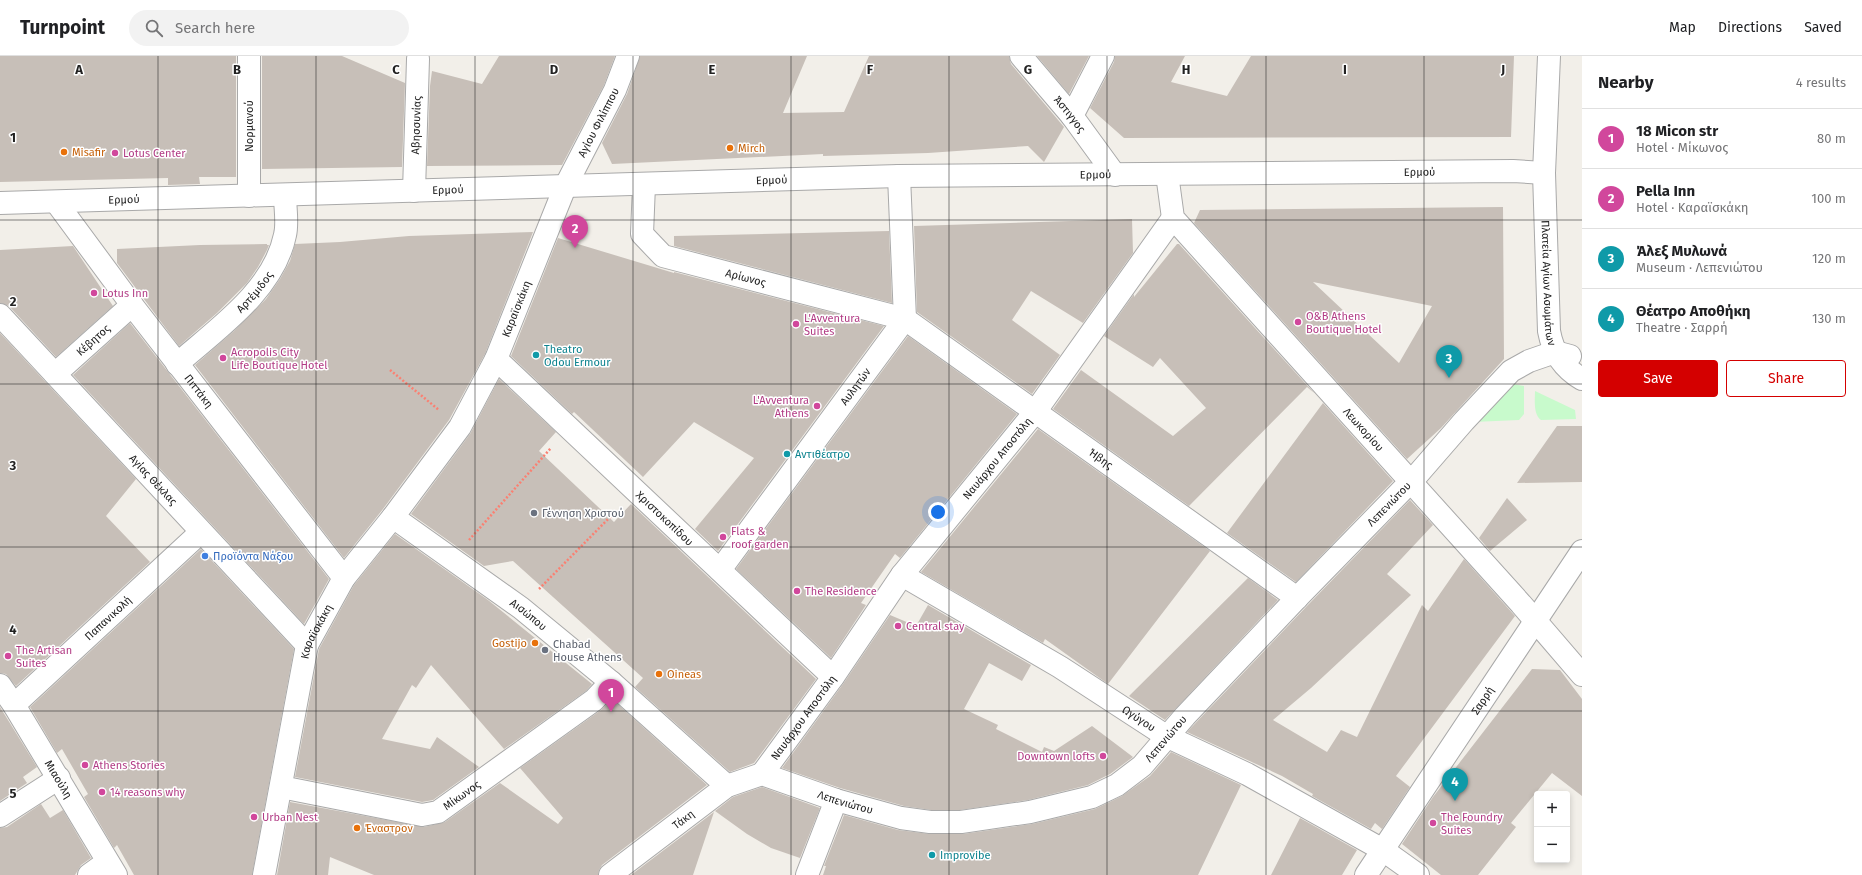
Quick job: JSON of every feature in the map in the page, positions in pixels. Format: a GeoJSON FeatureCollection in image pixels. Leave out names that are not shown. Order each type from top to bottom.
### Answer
{"type":"FeatureCollection","features":[{"type":"Feature","properties":{"kind":"street","name":"Νορμανού"},"geometry":{"type":"LineString","coordinates":[[249,56],[249,196]]}},
{"type":"Feature","properties":{"kind":"street","name":"Αγίου Φιλίππου"},"geometry":{"type":"LineString","coordinates":[[565,187],[615,90],[628,56]]}},
{"type":"Feature","properties":{"kind":"street","name":"Άστιγγος"},"geometry":{"type":"LineString","coordinates":[[1021,56],[1072,116],[1115,175]]}},
{"type":"Feature","properties":{"kind":"street"},"geometry":{"type":"LineString","coordinates":[[1072,116],[1103,56]]}},
{"type":"Feature","properties":{"kind":"street"},"geometry":{"type":"LineString","coordinates":[[1544,173],[1549,56]]}},
{"type":"Feature","properties":{"kind":"street","name":"Αβησσυνίας"},"geometry":{"type":"LineString","coordinates":[[414,191],[418,59]]}},
{"type":"Feature","properties":{"kind":"street","name":"Ερμού"},"geometry":{"type":"LineString","coordinates":[[0,203],[644,185],[899,176],[1513,171],[1544,173]]}},
{"type":"Feature","properties":{"kind":"street","name":"Πλατεία Αγίων Ασωμάτων"},"geometry":{"type":"LineString","coordinates":[[1544,173],[1553,182],[1557,192],[1559,328],[1569,358],[1570,372],[1582,379]]}},
{"type":"Feature","properties":{"kind":"street"},"geometry":{"type":"LineString","coordinates":[[1167,174],[1173,218]]}},
{"type":"Feature","properties":{"kind":"street"},"geometry":{"type":"LineString","coordinates":[[899,176],[905,319]]}},
{"type":"Feature","properties":{"kind":"street","name":"Αρίωνος"},"geometry":{"type":"LineString","coordinates":[[644,185],[642,234],[663,256],[905,319]]}},
{"type":"Feature","properties":{"kind":"street","name":"Καραϊσκάκη"},"geometry":{"type":"LineString","coordinates":[[264,875],[307,645],[344,578],[393,517],[460,427],[496,359],[565,187]]}},
{"type":"Feature","properties":{"kind":"street","name":"Αρτέμιδος"},"geometry":{"type":"LineString","coordinates":[[177,364],[235,314],[258,290],[280,253],[286,233],[285,195]]}},
{"type":"Feature","properties":{"kind":"street","name":"Πιττάκη"},"geometry":{"type":"LineString","coordinates":[[56,202],[132,306],[344,578]]}},
{"type":"Feature","properties":{"kind":"street","name":"Ναυάρχου Αποστόλη"},"geometry":{"type":"LineString","coordinates":[[762,774],[833,677],[902,575],[1035,412],[1173,218]]}},
{"type":"Feature","properties":{"kind":"street","name":"Λεωκορίου"},"geometry":{"type":"LineString","coordinates":[[1173,218],[1536,620],[1582,675]]}},
{"type":"Feature","properties":{"kind":"street","name":"Κέβητος"},"geometry":{"type":"LineString","coordinates":[[55,374],[132,306]]}},
{"type":"Feature","properties":{"kind":"street","name":"Αγίας Θέκλας"},"geometry":{"type":"LineString","coordinates":[[0,315],[307,645]]}},
{"type":"Feature","properties":{"kind":"street","name":"Ήβης"},"geometry":{"type":"LineString","coordinates":[[905,319],[1297,598]]}},
{"type":"Feature","properties":{"kind":"street","name":"Αυλητών"},"geometry":{"type":"LineString","coordinates":[[720,570],[905,319]]}},
{"type":"Feature","properties":{"kind":"street","name":"Λεπενιώτου"},"geometry":{"type":"LineString","coordinates":[[762,774],[836,800],[901,818],[930,822],[961,822],[1030,812],[1092,798],[1116,786],[1142,766],[1166,736],[1410,482],[1511,371],[1529,361],[1569,358]]}},
{"type":"Feature","properties":{"kind":"street","name":"Χριστοκοπίδου"},"geometry":{"type":"LineString","coordinates":[[496,359],[833,677]]}},
{"type":"Feature","properties":{"kind":"street","name":"Αισώπου"},"geometry":{"type":"LineString","coordinates":[[393,517],[521,608],[612,682],[727,786]]}},
{"type":"Feature","properties":{"kind":"street","name":"Παπανικολή"},"geometry":{"type":"LineString","coordinates":[[14,705],[202,532]]}},
{"type":"Feature","properties":{"kind":"street","name":"Σαρρή"},"geometry":{"type":"LineString","coordinates":[[1366,875],[1582,551]]}},
{"type":"Feature","properties":{"kind":"street","name":"Ωγύγου"},"geometry":{"type":"LineString","coordinates":[[902,575],[1060,667],[1166,736],[1247,774],[1383,850]]}},
{"type":"Feature","properties":{"kind":"street"},"geometry":{"type":"LineString","coordinates":[[1554,642],[1582,650]]}},
{"type":"Feature","properties":{"kind":"street","name":"Μίκωνος"},"geometry":{"type":"LineString","coordinates":[[281,787],[422,815],[438,812],[594,700],[612,682]]}},
{"type":"Feature","properties":{"kind":"street","name":"Μιαούλη"},"geometry":{"type":"LineString","coordinates":[[0,685],[59,778],[112,868]]}},
{"type":"Feature","properties":{"kind":"street","name":"Τάκη"},"geometry":{"type":"LineString","coordinates":[[610,875],[727,786],[762,774]]}},
{"type":"Feature","properties":{"kind":"street"},"geometry":{"type":"LineString","coordinates":[[0,816],[59,778]]}},
{"type":"Feature","properties":{"kind":"street"},"geometry":{"type":"LineString","coordinates":[[807,875],[836,800]]}},
{"type":"Feature","properties":{"kind":"street"},"geometry":{"type":"LineString","coordinates":[[1383,850],[1418,875]]}},
{"type":"Feature","properties":{"kind":"street"},"geometry":{"type":"LineString","coordinates":[[90,875],[112,868]]}},
{"type":"Feature","properties":{"kind":"path"},"geometry":{"type":"LineString","coordinates":[[390,370],[460,427]]}},
{"type":"Feature","properties":{"kind":"path"},"geometry":{"type":"LineString","coordinates":[[452,559],[569,428]]}},
{"type":"Feature","properties":{"kind":"path"},"geometry":{"type":"LineString","coordinates":[[521,608],[635,490]]}},
{"type":"Feature","properties":{"kind":"green space"},"geometry":{"type":"Polygon","coordinates":[[[1512,384],[1524,386],[1524,414],[1519,420],[1473,422],[1512,384]]]}},
{"type":"Feature","properties":{"kind":"green space"},"geometry":{"type":"Polygon","coordinates":[[[1535,391],[1575,410],[1576,419],[1541,420],[1536,411],[1535,391]]]}},
{"type":"Feature","properties":{"kind":"building"},"geometry":{"type":"Polygon","coordinates":[[[0,56],[236,56],[236,177],[199,177],[200,184],[168,185],[168,178],[0,182],[0,56]]]}},
{"type":"Feature","properties":{"kind":"building"},"geometry":{"type":"Polygon","coordinates":[[[262,56],[342,56],[405,83],[402,167],[262,169],[262,56]]]}},
{"type":"Feature","properties":{"kind":"building"},"geometry":{"type":"Polygon","coordinates":[[[499,56],[615,56],[604,85],[562,165],[427,166],[430,86],[432,71],[482,84],[499,56]]]}},
{"type":"Feature","properties":{"kind":"building"},"geometry":{"type":"Polygon","coordinates":[[[640,56],[807,56],[783,113],[844,112],[869,56],[1009,56],[1011,64],[1064,127],[1044,162],[1028,146],[928,153],[823,156],[823,154],[612,164],[602,143],[627,94],[640,56]]]}},
{"type":"Feature","properties":{"kind":"building"},"geometry":{"type":"Polygon","coordinates":[[[1037,56],[1089,56],[1069,94],[1037,56]]]}},
{"type":"Feature","properties":{"kind":"building"},"geometry":{"type":"Polygon","coordinates":[[[1115,56],[1185,56],[1171,82],[1227,96],[1251,56],[1514,56],[1511,137],[1124,138],[1090,108],[1114,62],[1115,56]]]}},
{"type":"Feature","properties":{"kind":"building"},"geometry":{"type":"Polygon","coordinates":[[[1503,207],[1504,359],[1441,428],[1407,459],[1194,223],[1200,210],[1503,207]],[[1313,282],[1399,363],[1432,306],[1313,282]]]}},
{"type":"Feature","properties":{"kind":"building"},"geometry":{"type":"Polygon","coordinates":[[[1132,219],[1133,253],[1083,323],[1031,291],[1012,320],[1060,355],[1032,394],[917,312],[914,226],[1132,219]]]}},
{"type":"Feature","properties":{"kind":"building"},"geometry":{"type":"Polygon","coordinates":[[[889,231],[892,303],[674,246],[674,236],[889,231]]]}},
{"type":"Feature","properties":{"kind":"building"},"geometry":{"type":"Polygon","coordinates":[[[533,232],[485,354],[449,420],[383,509],[344,558],[195,365],[234,331],[266,299],[290,261],[295,244],[409,236],[533,232]]]}},
{"type":"Feature","properties":{"kind":"building"},"geometry":{"type":"Polygon","coordinates":[[[558,238],[674,273],[884,326],[718,551],[695,529],[754,458],[694,422],[643,477],[574,412],[572,414],[511,356],[558,238]]]}},
{"type":"Feature","properties":{"kind":"building"},"geometry":{"type":"Polygon","coordinates":[[[1177,244],[1179,244],[1314,393],[1307,387],[1189,506],[1053,409],[1081,370],[1173,436],[1206,408],[1160,358],[1153,367],[1104,336],[1134,294],[1134,297],[1177,244]]]}},
{"type":"Feature","properties":{"kind":"building"},"geometry":{"type":"Polygon","coordinates":[[[200,245],[269,245],[267,250],[247,283],[217,313],[179,346],[117,263],[117,249],[200,245]]]}},
{"type":"Feature","properties":{"kind":"building"},"geometry":{"type":"Polygon","coordinates":[[[73,246],[113,306],[56,357],[9,306],[0,303],[0,250],[73,246]]]}},
{"type":"Feature","properties":{"kind":"building"},"geometry":{"type":"Polygon","coordinates":[[[130,323],[329,579],[304,624],[73,375],[130,323]]]}},
{"type":"Feature","properties":{"kind":"building"},"geometry":{"type":"Polygon","coordinates":[[[0,333],[136,479],[106,516],[150,562],[16,686],[6,674],[0,673],[0,333]]]}},
{"type":"Feature","properties":{"kind":"building"},"geometry":{"type":"Polygon","coordinates":[[[908,336],[1017,414],[900,558],[895,554],[861,603],[866,605],[831,658],[736,569],[908,336]]]}},
{"type":"Feature","properties":{"kind":"building"},"geometry":{"type":"Polygon","coordinates":[[[499,379],[556,432],[539,451],[614,522],[631,504],[816,679],[754,763],[730,772],[635,687],[643,678],[513,561],[484,566],[411,514],[470,434],[499,379]]]}},
{"type":"Feature","properties":{"kind":"building"},"geometry":{"type":"Polygon","coordinates":[[[1323,403],[1393,481],[1296,582],[1227,533],[1323,403]]]}},
{"type":"Feature","properties":{"kind":"building"},"geometry":{"type":"Polygon","coordinates":[[[1557,426],[1582,426],[1582,482],[1517,483],[1557,426]]]}},
{"type":"Feature","properties":{"kind":"building"},"geometry":{"type":"Polygon","coordinates":[[[1038,429],[1210,551],[1108,684],[1045,639],[1043,643],[921,572],[1038,429]]]}},
{"type":"Feature","properties":{"kind":"building"},"geometry":{"type":"Polygon","coordinates":[[[1507,498],[1527,520],[1490,551],[1479,538],[1507,498]]]}},
{"type":"Feature","properties":{"kind":"building"},"geometry":{"type":"Polygon","coordinates":[[[1410,500],[1433,525],[1387,574],[1411,595],[1311,688],[1273,720],[1327,752],[1341,730],[1357,737],[1422,605],[1428,611],[1464,559],[1515,616],[1396,776],[1410,787],[1382,829],[1375,823],[1371,829],[1312,796],[1313,794],[1282,776],[1187,732],[1410,500]]]}},
{"type":"Feature","properties":{"kind":"building"},"geometry":{"type":"Polygon","coordinates":[[[395,534],[488,600],[592,684],[586,691],[504,749],[431,665],[416,688],[412,685],[382,739],[430,749],[437,737],[479,767],[433,800],[422,802],[295,777],[319,649],[354,585],[395,534]]]}},
{"type":"Feature","properties":{"kind":"building"},"geometry":{"type":"Polygon","coordinates":[[[201,549],[294,649],[252,875],[134,875],[117,845],[114,848],[84,797],[88,794],[62,749],[57,753],[30,707],[201,549]]]}},
{"type":"Feature","properties":{"kind":"building"},"geometry":{"type":"Polygon","coordinates":[[[1248,578],[1278,600],[1165,720],[1129,696],[1248,578]]]}},
{"type":"Feature","properties":{"kind":"building"},"geometry":{"type":"Polygon","coordinates":[[[928,605],[1031,665],[1022,681],[989,663],[964,709],[998,725],[996,729],[1042,752],[1044,747],[1054,751],[1092,726],[1133,757],[1110,774],[1088,785],[1028,800],[960,810],[931,810],[904,806],[840,788],[782,768],[843,684],[890,615],[916,626],[928,605]]]}},
{"type":"Feature","properties":{"kind":"building"},"geometry":{"type":"Polygon","coordinates":[[[1532,669],[1560,670],[1582,699],[1582,796],[1552,773],[1537,791],[1534,791],[1534,795],[1511,823],[1516,827],[1478,875],[1441,875],[1402,844],[1433,797],[1532,669]]]}},
{"type":"Feature","properties":{"kind":"building"},"geometry":{"type":"Polygon","coordinates":[[[612,699],[707,785],[602,865],[598,875],[374,875],[330,857],[328,875],[277,875],[290,802],[424,827],[445,822],[500,783],[558,824],[563,818],[520,768],[601,710],[612,699]]]}},
{"type":"Feature","properties":{"kind":"building"},"geometry":{"type":"Polygon","coordinates":[[[0,707],[37,767],[23,777],[27,783],[0,801],[0,707]]]}},
{"type":"Feature","properties":{"kind":"building"},"geometry":{"type":"Polygon","coordinates":[[[1171,752],[1241,785],[1198,875],[823,875],[826,866],[824,866],[844,815],[898,830],[930,834],[963,834],[1032,824],[1095,809],[1122,796],[1150,776],[1171,752]]]}},
{"type":"Feature","properties":{"kind":"building"},"geometry":{"type":"Polygon","coordinates":[[[762,787],[820,808],[800,858],[771,848],[747,834],[715,811],[733,797],[762,787]]]}},
{"type":"Feature","properties":{"kind":"building"},"geometry":{"type":"Polygon","coordinates":[[[41,804],[50,818],[63,810],[91,858],[81,865],[75,875],[0,875],[0,828],[7,827],[41,804]]]}},
{"type":"Feature","properties":{"kind":"building"},"geometry":{"type":"Polygon","coordinates":[[[714,812],[693,875],[631,875],[714,812]]]}},
{"type":"Feature","properties":{"kind":"building"},"geometry":{"type":"Polygon","coordinates":[[[1300,818],[1357,850],[1342,875],[1271,875],[1300,818]]]}},
{"type":"Feature","properties":{"kind":"place","name":"Mirch"},"geometry":{"type":"Point","coordinates":[730,148]}},
{"type":"Feature","properties":{"kind":"place","name":"Misafir"},"geometry":{"type":"Point","coordinates":[64,152]}},
{"type":"Feature","properties":{"kind":"place","name":"Lotus Center"},"geometry":{"type":"Point","coordinates":[115,153]}},
{"type":"Feature","properties":{"kind":"place","name":"Pella Inn"},"geometry":{"type":"Point","coordinates":[575,248]}},
{"type":"Feature","properties":{"kind":"place","name":"Lotus Inn"},"geometry":{"type":"Point","coordinates":[94,293]}},
{"type":"Feature","properties":{"kind":"place","name":"O&B Athens Boutique Hotel"},"geometry":{"type":"Point","coordinates":[1298,322]}},
{"type":"Feature","properties":{"kind":"place","name":"L'Avventura Suites"},"geometry":{"type":"Point","coordinates":[796,324]}},
{"type":"Feature","properties":{"kind":"place","name":"Theatro Odou Ermour"},"geometry":{"type":"Point","coordinates":[536,355]}},
{"type":"Feature","properties":{"kind":"place","name":"Acropolis City Life Boutique Hotel"},"geometry":{"type":"Point","coordinates":[223,358]}},
{"type":"Feature","properties":{"kind":"place","name":"Άλεξ Μυλωνά"},"geometry":{"type":"Point","coordinates":[1449,378]}},
{"type":"Feature","properties":{"kind":"place","name":"L'Avventura Athens"},"geometry":{"type":"Point","coordinates":[817,406]}},
{"type":"Feature","properties":{"kind":"place","name":"Αντιθέατρο"},"geometry":{"type":"Point","coordinates":[787,454]}},
{"type":"Feature","properties":{"kind":"place","name":"Γέννηση Χριστού"},"geometry":{"type":"Point","coordinates":[534,513]}},
{"type":"Feature","properties":{"kind":"place","name":"Flats & roof garden"},"geometry":{"type":"Point","coordinates":[723,537]}},
{"type":"Feature","properties":{"kind":"place","name":"Προϊόντα Νάξου"},"geometry":{"type":"Point","coordinates":[205,556]}},
{"type":"Feature","properties":{"kind":"place","name":"The Residence"},"geometry":{"type":"Point","coordinates":[797,591]}},
{"type":"Feature","properties":{"kind":"place","name":"Central stay"},"geometry":{"type":"Point","coordinates":[898,626]}},
{"type":"Feature","properties":{"kind":"place","name":"Gostijo"},"geometry":{"type":"Point","coordinates":[535,643]}},
{"type":"Feature","properties":{"kind":"place","name":"Chabad House Athens"},"geometry":{"type":"Point","coordinates":[545,650]}},
{"type":"Feature","properties":{"kind":"place","name":"The Artisan Suites"},"geometry":{"type":"Point","coordinates":[8,656]}},
{"type":"Feature","properties":{"kind":"place","name":"Oineas"},"geometry":{"type":"Point","coordinates":[659,674]}},
{"type":"Feature","properties":{"kind":"place","name":"18 Micon str"},"geometry":{"type":"Point","coordinates":[611,712]}},
{"type":"Feature","properties":{"kind":"place","name":"Downtown lofts"},"geometry":{"type":"Point","coordinates":[1103,756]}},
{"type":"Feature","properties":{"kind":"place","name":"Athens Stories"},"geometry":{"type":"Point","coordinates":[85,765]}},
{"type":"Feature","properties":{"kind":"place","name":"14 reasons why"},"geometry":{"type":"Point","coordinates":[102,792]}},
{"type":"Feature","properties":{"kind":"place","name":"Θέατρο Αποθήκη"},"geometry":{"type":"Point","coordinates":[1455,801]}},
{"type":"Feature","properties":{"kind":"place","name":"Urban Nest"},"geometry":{"type":"Point","coordinates":[254,817]}},
{"type":"Feature","properties":{"kind":"place","name":"The Foundry Suites"},"geometry":{"type":"Point","coordinates":[1433,823]}},
{"type":"Feature","properties":{"kind":"place","name":"Έναστρον"},"geometry":{"type":"Point","coordinates":[357,828]}},
{"type":"Feature","properties":{"kind":"place","name":"Improvibe"},"geometry":{"type":"Point","coordinates":[932,855]}}]}
